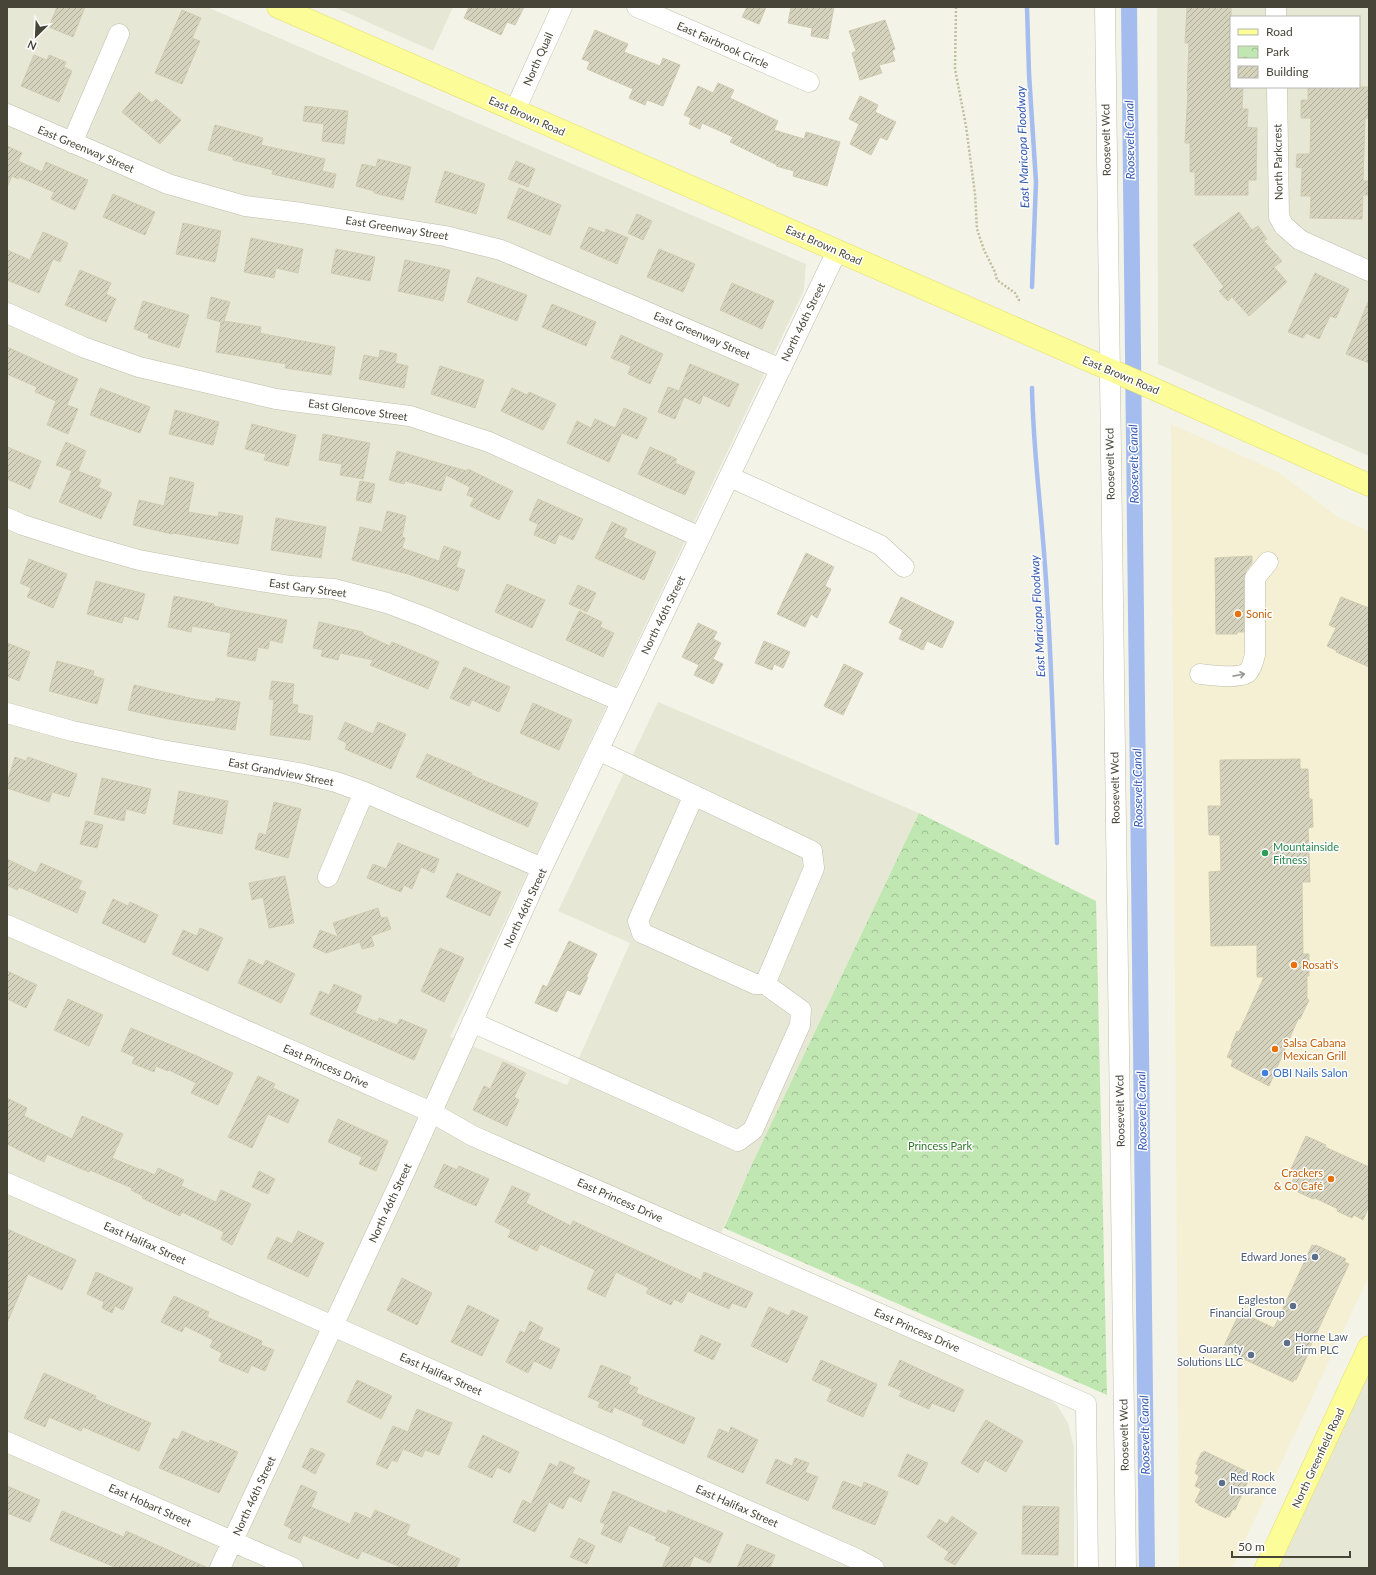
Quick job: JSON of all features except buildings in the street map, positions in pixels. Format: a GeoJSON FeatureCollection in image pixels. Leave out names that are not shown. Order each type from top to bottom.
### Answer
{"type":"FeatureCollection","features":[{"type":"Feature","properties":{"kind":"main road","name":"East Brown Road"},"geometry":{"type":"LineString","coordinates":[[278,7],[1143,384],[1369,485]]}},
{"type":"Feature","properties":{"kind":"main road","name":"North Greenfield Road"},"geometry":{"type":"LineString","coordinates":[[1266,1568],[1369,1350]]}},
{"type":"Feature","properties":{"kind":"street","name":"North Quail"},"geometry":{"type":"LineString","coordinates":[[515,110],[562,7]]}},
{"type":"Feature","properties":{"kind":"street","name":"East Fairbrook Circle"},"geometry":{"type":"LineString","coordinates":[[637,7],[809,82]]}},
{"type":"Feature","properties":{"kind":"street","name":"Roosevelt Wcd"},"geometry":{"type":"LineString","coordinates":[[1105,7],[1116,373],[1126,1568]]}},
{"type":"Feature","properties":{"kind":"street"},"geometry":{"type":"LineString","coordinates":[[72,143],[119,34]]}},
{"type":"Feature","properties":{"kind":"street","name":"North Parkcrest"},"geometry":{"type":"LineString","coordinates":[[1277,88],[1279,216],[1284,226],[1300,240],[1369,270]]}},
{"type":"Feature","properties":{"kind":"street","name":"East Greenway Street"},"geometry":{"type":"LineString","coordinates":[[7,114],[168,184],[245,206],[302,213],[445,236],[501,250],[780,369]]}},
{"type":"Feature","properties":{"kind":"street","name":"North 46th Street"},"geometry":{"type":"LineString","coordinates":[[220,1568],[334,1326],[542,868],[837,251]]}},
{"type":"Feature","properties":{"kind":"street","name":"East Glencove Street"},"geometry":{"type":"LineString","coordinates":[[7,313],[83,347],[140,367],[276,399],[417,418],[489,442],[700,537]]}},
{"type":"Feature","properties":{"kind":"street"},"geometry":{"type":"LineString","coordinates":[[730,477],[880,545],[904,567]]}},
{"type":"Feature","properties":{"kind":"street","name":"East Gary Street"},"geometry":{"type":"LineString","coordinates":[[7,518],[23,525],[86,546],[139,560],[284,585],[334,589],[387,603],[424,617],[621,701]]}},
{"type":"Feature","properties":{"kind":"street"},"geometry":{"type":"LineString","coordinates":[[1200,674],[1233,676],[1247,673],[1251,667],[1255,656],[1255,578],[1268,562]]}},
{"type":"Feature","properties":{"kind":"street","name":"East Grandview Street"},"geometry":{"type":"LineString","coordinates":[[7,713],[72,731],[162,750],[300,773],[336,782],[364,792],[542,868]]}},
{"type":"Feature","properties":{"kind":"street"},"geometry":{"type":"LineString","coordinates":[[598,750],[812,851],[814,868],[765,984]]}},
{"type":"Feature","properties":{"kind":"street"},"geometry":{"type":"LineString","coordinates":[[328,877],[339,847],[364,792]]}},
{"type":"Feature","properties":{"kind":"street"},"geometry":{"type":"LineString","coordinates":[[472,1022],[738,1141],[753,1130],[800,1025],[801,1010],[765,984],[755,984],[642,933],[638,921],[694,795]]}},
{"type":"Feature","properties":{"kind":"street","name":"East Princess Drive"},"geometry":{"type":"LineString","coordinates":[[7,925],[431,1112],[473,1136],[1086,1404],[1088,1568]]}},
{"type":"Feature","properties":{"kind":"street","name":"East Halifax Street"},"geometry":{"type":"LineString","coordinates":[[7,1183],[334,1326],[857,1559],[874,1568]]}},
{"type":"Feature","properties":{"kind":"street","name":"East Hobart Street"},"geometry":{"type":"LineString","coordinates":[[7,1442],[293,1568]]}},
{"type":"Feature","properties":{"kind":"path"},"geometry":{"type":"LineString","coordinates":[[956,7],[955,69],[966,126],[975,194],[977,229],[997,280],[1015,293],[1019,300],[1018,303]]}},
{"type":"Feature","properties":{"kind":"shaded area"},"geometry":{"type":"Polygon","coordinates":[[[7,7],[207,7],[806,264],[804,290],[450,1037],[567,1085],[630,943],[558,911],[658,702],[919,813],[751,1166],[717,1242],[714,1254],[1042,1393],[1057,1405],[1068,1423],[1074,1448],[1074,1568],[7,1568],[7,7]]]}},
{"type":"Feature","properties":{"kind":"shaded area"},"geometry":{"type":"Polygon","coordinates":[[[334,7],[453,7],[433,51],[334,7]]]}},
{"type":"Feature","properties":{"kind":"shaded area"},"geometry":{"type":"Polygon","coordinates":[[[1157,7],[1369,7],[1369,456],[1158,364],[1157,7]]]}},
{"type":"Feature","properties":{"kind":"shaded area"},"geometry":{"type":"Polygon","coordinates":[[[1171,424],[1278,472],[1338,517],[1369,531],[1369,1276],[1232,1568],[1179,1568],[1171,424]]]}},
{"type":"Feature","properties":{"kind":"shaded area"},"geometry":{"type":"Polygon","coordinates":[[[1369,1347],[1369,1568],[1266,1568],[1369,1347]]]}},
{"type":"Feature","properties":{"kind":"green space","name":"Princess Park"},"geometry":{"type":"Polygon","coordinates":[[[919,813],[1096,901],[1107,1395],[724,1228],[751,1166],[919,813]]]}},
{"type":"Feature","properties":{"kind":"waterway","name":"East Maricopa Floodway"},"geometry":{"type":"LineString","coordinates":[[1027,7],[1029,74],[1036,182],[1032,287]]}},
{"type":"Feature","properties":{"kind":"waterway","name":"Roosevelt Canal"},"geometry":{"type":"LineString","coordinates":[[1129,7],[1147,1568]]}},
{"type":"Feature","properties":{"kind":"waterway","name":"East Maricopa Floodway"},"geometry":{"type":"LineString","coordinates":[[1032,388],[1049,635],[1057,843]]}},
{"type":"Feature","properties":{"kind":"place","name":"Sonic"},"geometry":{"type":"Point","coordinates":[1238,614]}},
{"type":"Feature","properties":{"kind":"place","name":"Mountainside Fitness"},"geometry":{"type":"Point","coordinates":[1265,853]}},
{"type":"Feature","properties":{"kind":"place","name":"Rosati's"},"geometry":{"type":"Point","coordinates":[1294,965]}},
{"type":"Feature","properties":{"kind":"place","name":"Salsa Cabana Mexican Grill"},"geometry":{"type":"Point","coordinates":[1275,1049]}},
{"type":"Feature","properties":{"kind":"place","name":"OBI Nails Salon"},"geometry":{"type":"Point","coordinates":[1265,1073]}},
{"type":"Feature","properties":{"kind":"place","name":"Crackers & Co Café"},"geometry":{"type":"Point","coordinates":[1331,1179]}},
{"type":"Feature","properties":{"kind":"place","name":"Edward Jones"},"geometry":{"type":"Point","coordinates":[1315,1257]}},
{"type":"Feature","properties":{"kind":"place","name":"Eagleston Financial Group"},"geometry":{"type":"Point","coordinates":[1293,1306]}},
{"type":"Feature","properties":{"kind":"place","name":"Horne Law Firm PLC"},"geometry":{"type":"Point","coordinates":[1287,1343]}},
{"type":"Feature","properties":{"kind":"place","name":"Guaranty Solutions LLC"},"geometry":{"type":"Point","coordinates":[1251,1355]}},
{"type":"Feature","properties":{"kind":"place","name":"Red Rock Insurance"},"geometry":{"type":"Point","coordinates":[1222,1483]}}]}
